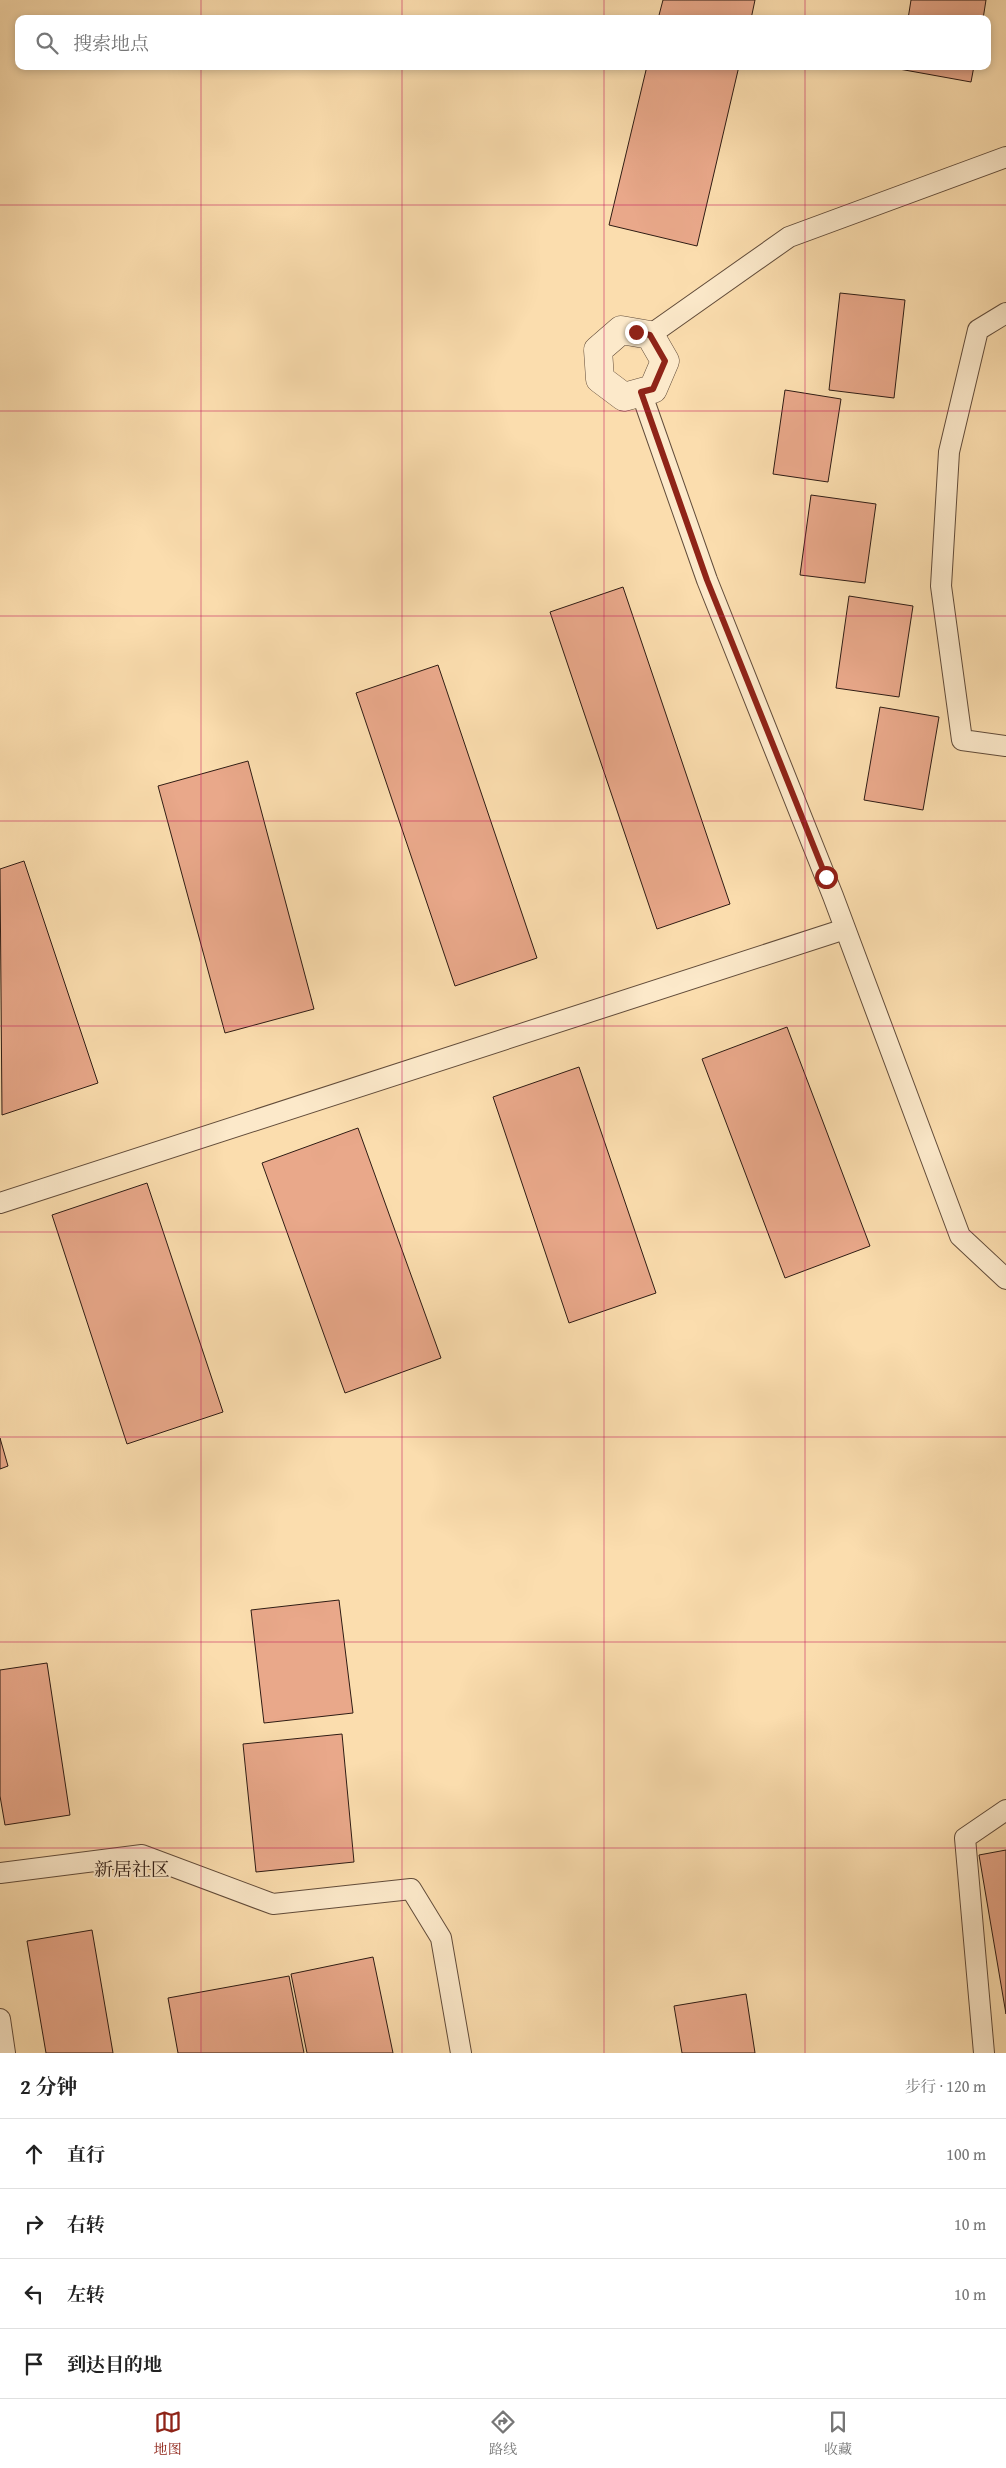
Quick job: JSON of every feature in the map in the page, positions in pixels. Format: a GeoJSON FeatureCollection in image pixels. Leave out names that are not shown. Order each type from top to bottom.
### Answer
{"type":"FeatureCollection","features":[{"type":"Feature","properties":{"kind":"street"},"geometry":{"type":"LineString","coordinates":[[621,330],[650,335],[665,361],[653,389],[624,397],[600,380],[598,350],[621,330]]}},
{"type":"Feature","properties":{"kind":"lane"},"geometry":{"type":"LineString","coordinates":[[650,335],[789,237],[1006,157]]}},
{"type":"Feature","properties":{"kind":"lane"},"geometry":{"type":"LineString","coordinates":[[1006,313],[978,330],[949,452],[941,586],[962,740],[1006,746]]}},
{"type":"Feature","properties":{"kind":"lane"},"geometry":{"type":"LineString","coordinates":[[641,392],[707,580],[845,929],[960,1236],[1006,1279]]}},
{"type":"Feature","properties":{"kind":"lane"},"geometry":{"type":"LineString","coordinates":[[0,1202],[845,929]]}},
{"type":"Feature","properties":{"kind":"lane"},"geometry":{"type":"LineString","coordinates":[[984,2053],[965,1838],[1006,1810]]}},
{"type":"Feature","properties":{"kind":"lane"},"geometry":{"type":"LineString","coordinates":[[0,1873],[142,1856],[273,1904],[411,1889],[441,1938],[461,2053]]}},
{"type":"Feature","properties":{"kind":"lane"},"geometry":{"type":"LineString","coordinates":[[0,2019],[5,2053]]}},
{"type":"Feature","properties":{"kind":"building"},"geometry":{"type":"Polygon","coordinates":[[[663,0],[755,0],[752,15],[659,15],[663,0]]]}},
{"type":"Feature","properties":{"kind":"building"},"geometry":{"type":"Polygon","coordinates":[[[911,0],[986,0],[984,15],[909,15],[911,0]]]}},
{"type":"Feature","properties":{"kind":"building"},"geometry":{"type":"Polygon","coordinates":[[[646,70],[738,70],[697,246],[609,225],[646,70]]]}},
{"type":"Feature","properties":{"kind":"building"},"geometry":{"type":"Polygon","coordinates":[[[905,70],[973,70],[971,82],[905,70]]]}},
{"type":"Feature","properties":{"kind":"building"},"geometry":{"type":"Polygon","coordinates":[[[840,293],[905,300],[894,398],[829,390],[840,293]]]}},
{"type":"Feature","properties":{"kind":"building"},"geometry":{"type":"Polygon","coordinates":[[[785,390],[841,399],[828,482],[773,474],[785,390]]]}},
{"type":"Feature","properties":{"kind":"building"},"geometry":{"type":"Polygon","coordinates":[[[811,495],[876,504],[865,583],[800,575],[811,495]]]}},
{"type":"Feature","properties":{"kind":"building"},"geometry":{"type":"Polygon","coordinates":[[[623,587],[730,904],[657,929],[550,612],[623,587]]]}},
{"type":"Feature","properties":{"kind":"building"},"geometry":{"type":"Polygon","coordinates":[[[849,596],[913,606],[899,697],[836,688],[849,596]]]}},
{"type":"Feature","properties":{"kind":"building"},"geometry":{"type":"Polygon","coordinates":[[[438,665],[537,958],[455,986],[356,693],[438,665]]]}},
{"type":"Feature","properties":{"kind":"building"},"geometry":{"type":"Polygon","coordinates":[[[880,707],[939,717],[923,810],[864,800],[880,707]]]}},
{"type":"Feature","properties":{"kind":"building"},"geometry":{"type":"Polygon","coordinates":[[[248,761],[314,1009],[225,1033],[158,786],[248,761]]]}},
{"type":"Feature","properties":{"kind":"building"},"geometry":{"type":"Polygon","coordinates":[[[24,861],[98,1083],[2,1115],[0,869],[24,861]]]}},
{"type":"Feature","properties":{"kind":"building"},"geometry":{"type":"Polygon","coordinates":[[[787,1027],[870,1246],[785,1278],[702,1059],[787,1027]]]}},
{"type":"Feature","properties":{"kind":"building"},"geometry":{"type":"Polygon","coordinates":[[[579,1067],[656,1293],[569,1323],[493,1097],[579,1067]]]}},
{"type":"Feature","properties":{"kind":"building"},"geometry":{"type":"Polygon","coordinates":[[[358,1128],[441,1358],[345,1393],[262,1163],[358,1128]]]}},
{"type":"Feature","properties":{"kind":"building"},"geometry":{"type":"Polygon","coordinates":[[[147,1183],[223,1412],[127,1444],[52,1215],[147,1183]]]}},
{"type":"Feature","properties":{"kind":"building"},"geometry":{"type":"Polygon","coordinates":[[[0,1438],[8,1466],[0,1469],[0,1438]]]}},
{"type":"Feature","properties":{"kind":"building"},"geometry":{"type":"Polygon","coordinates":[[[339,1600],[353,1713],[264,1723],[251,1610],[339,1600]]]}},
{"type":"Feature","properties":{"kind":"building"},"geometry":{"type":"Polygon","coordinates":[[[47,1663],[70,1815],[5,1825],[0,1796],[0,1670],[47,1663]]]}},
{"type":"Feature","properties":{"kind":"building"},"geometry":{"type":"Polygon","coordinates":[[[342,1734],[354,1862],[256,1872],[243,1744],[342,1734]]]}},
{"type":"Feature","properties":{"kind":"building"},"geometry":{"type":"Polygon","coordinates":[[[1006,1850],[1006,2014],[979,1855],[1006,1850]]]}},
{"type":"Feature","properties":{"kind":"building"},"geometry":{"type":"Polygon","coordinates":[[[92,1930],[113,2053],[46,2053],[27,1941],[92,1930]]]}},
{"type":"Feature","properties":{"kind":"building"},"geometry":{"type":"Polygon","coordinates":[[[373,1957],[393,2053],[307,2053],[291,1974],[373,1957]]]}},
{"type":"Feature","properties":{"kind":"building"},"geometry":{"type":"Polygon","coordinates":[[[289,1976],[304,2053],[178,2053],[168,1998],[289,1976]]]}},
{"type":"Feature","properties":{"kind":"building"},"geometry":{"type":"Polygon","coordinates":[[[746,1994],[755,2053],[682,2053],[674,2006],[746,1994]]]}},
{"type":"Feature","properties":{"kind":"district","name":"新居社区"},"geometry":{"type":"Point","coordinates":[132,1869]}},
{"type":"Feature","properties":{"kind":"route"},"geometry":{"type":"LineString","coordinates":[[636,332],[650,335],[665,361],[653,389],[641,392],[707,580],[826,877]]}}]}
